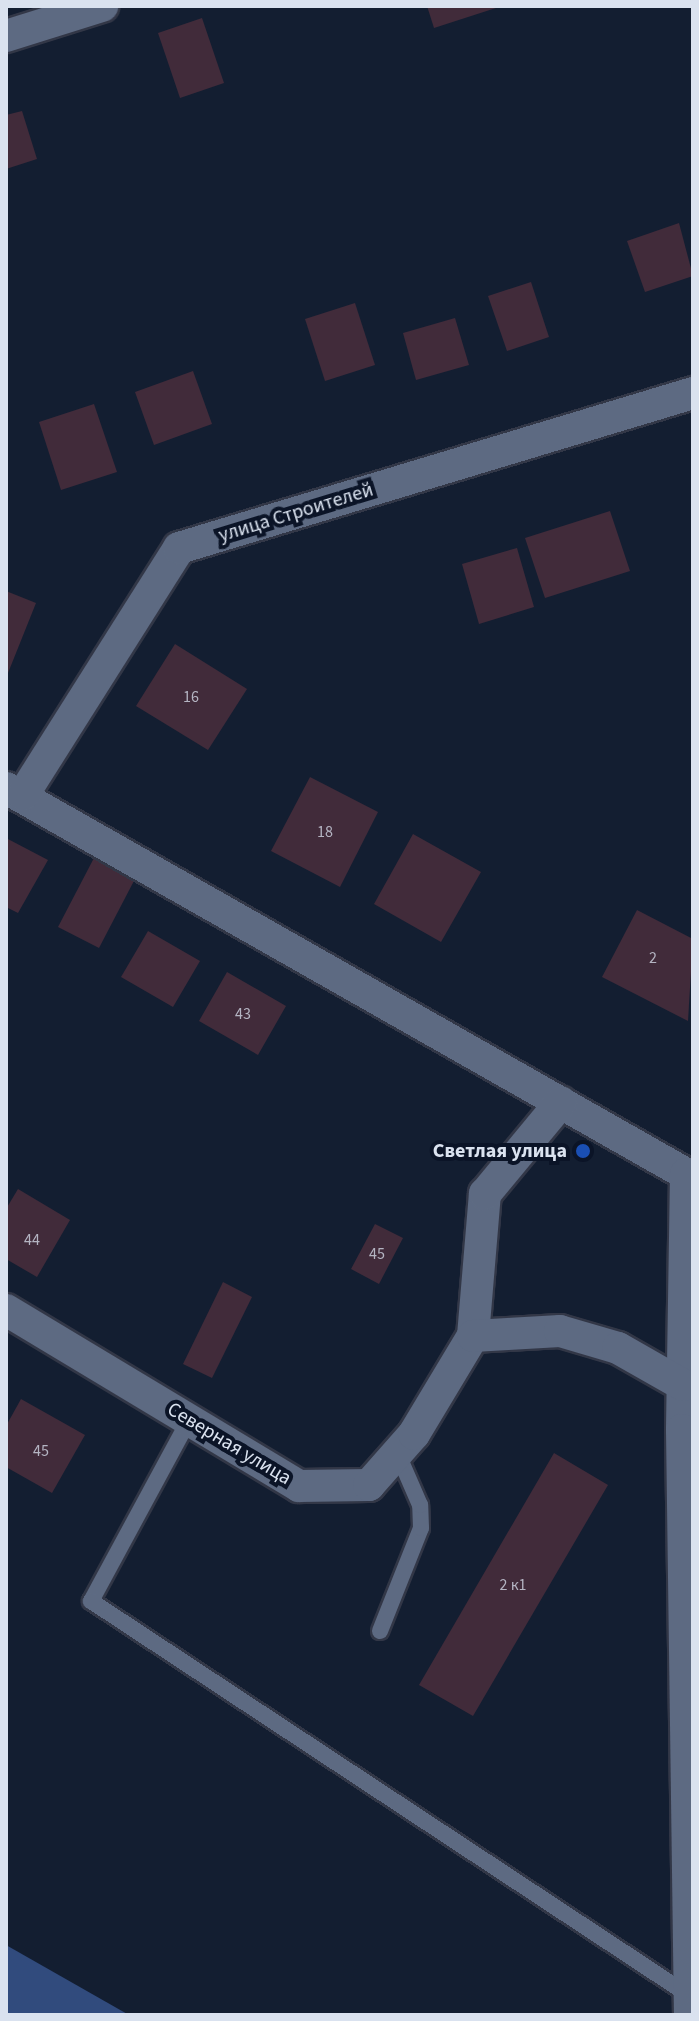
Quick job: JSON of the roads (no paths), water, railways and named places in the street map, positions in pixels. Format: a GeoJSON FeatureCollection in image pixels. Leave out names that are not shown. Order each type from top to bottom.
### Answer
{"type":"FeatureCollection","features":[{"type":"Feature","properties":{"kind":"street"},"geometry":{"type":"LineString","coordinates":[[6,36],[102,6]]}},
{"type":"Feature","properties":{"kind":"street","name":"улица Строителей"},"geometry":{"type":"LineString","coordinates":[[14,791],[179,548],[693,393]]}},
{"type":"Feature","properties":{"kind":"street"},"geometry":{"type":"LineString","coordinates":[[14,791],[561,1102],[690,1168],[683,1385],[687,1430],[690,2005]]}},
{"type":"Feature","properties":{"kind":"street","name":"Северная улица"},"geometry":{"type":"LineString","coordinates":[[6,1310],[299,1486],[369,1485],[397,1452],[473,1336],[485,1194],[561,1102]]}},
{"type":"Feature","properties":{"kind":"street"},"geometry":{"type":"LineString","coordinates":[[473,1336],[560,1331],[618,1348],[683,1385]]}},
{"type":"Feature","properties":{"kind":"lane"},"geometry":{"type":"LineString","coordinates":[[189,1420],[91,1601],[690,2005]]}},
{"type":"Feature","properties":{"kind":"lane"},"geometry":{"type":"LineString","coordinates":[[380,1631],[421,1528],[420,1505],[397,1452]]}},
{"type":"Feature","properties":{"kind":"place","name":"Светлая улица"},"geometry":{"type":"Point","coordinates":[583,1151]}}]}
